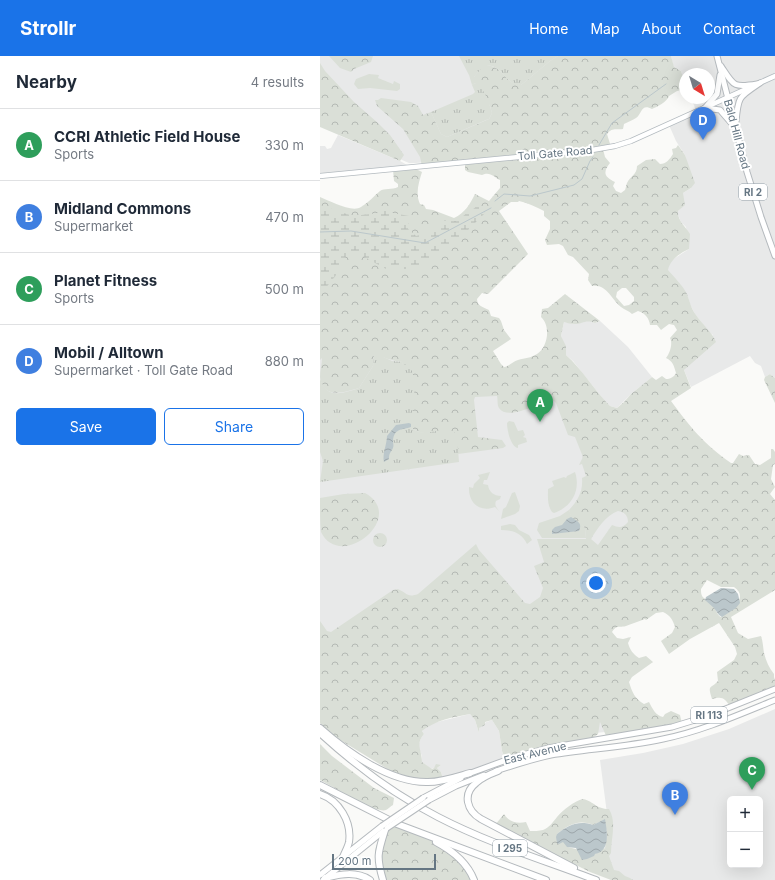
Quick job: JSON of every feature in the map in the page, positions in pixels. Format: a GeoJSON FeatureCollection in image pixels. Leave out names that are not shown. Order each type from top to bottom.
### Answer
{"type":"FeatureCollection","features":[{"type":"Feature","properties":{"kind":"highway"},"geometry":{"type":"LineString","coordinates":[[320,728],[339,744],[365,761],[402,778],[420,782],[433,782],[470,773]]}},
{"type":"Feature","properties":{"kind":"highway","name":"I 295"},"geometry":{"type":"LineString","coordinates":[[320,733],[345,755],[374,777],[427,811],[484,838],[595,880]]}},
{"type":"Feature","properties":{"kind":"highway"},"geometry":{"type":"LineString","coordinates":[[498,771],[482,779],[471,788],[468,793],[468,801],[472,812],[480,819],[595,880]]}},
{"type":"Feature","properties":{"kind":"highway","name":"I 295"},"geometry":{"type":"LineString","coordinates":[[320,785],[408,828],[546,880]]}},
{"type":"Feature","properties":{"kind":"highway"},"geometry":{"type":"LineString","coordinates":[[320,794],[333,802],[341,811],[346,820],[349,843],[343,857]]}},
{"type":"Feature","properties":{"kind":"highway"},"geometry":{"type":"LineString","coordinates":[[383,880],[378,854],[385,828]]}},
{"type":"Feature","properties":{"kind":"highway"},"geometry":{"type":"LineString","coordinates":[[408,828],[445,847],[455,854],[466,865],[474,880]]}},
{"type":"Feature","properties":{"kind":"highway"},"geometry":{"type":"LineString","coordinates":[[323,878],[350,873],[361,875],[370,880]]}},
{"type":"Feature","properties":{"kind":"main road","name":"Bald Hill Road"},"geometry":{"type":"LineString","coordinates":[[717,56],[756,202],[775,256]]}},
{"type":"Feature","properties":{"kind":"main road"},"geometry":{"type":"LineString","coordinates":[[719,62],[730,81],[736,86],[746,86],[760,83]]}},
{"type":"Feature","properties":{"kind":"main road"},"geometry":{"type":"LineString","coordinates":[[705,108],[717,94],[720,70]]}},
{"type":"Feature","properties":{"kind":"main road","name":"Toll Gate Road"},"geometry":{"type":"LineString","coordinates":[[320,176],[604,148],[626,143],[775,76]]}},
{"type":"Feature","properties":{"kind":"main road"},"geometry":{"type":"LineString","coordinates":[[735,127],[739,99],[743,94],[760,83]]}},
{"type":"Feature","properties":{"kind":"main road"},"geometry":{"type":"LineString","coordinates":[[705,108],[720,110],[735,127]]}},
{"type":"Feature","properties":{"kind":"main road","name":"East Avenue"},"geometry":{"type":"LineString","coordinates":[[323,878],[423,798],[470,773],[506,760],[548,748],[672,727],[708,716],[775,689]]}},
{"type":"Feature","properties":{"kind":"main road","name":"East Avenue"},"geometry":{"type":"LineString","coordinates":[[323,878],[343,857],[385,828],[429,800],[467,781],[538,758],[665,739],[710,726],[775,700]]}},
{"type":"Feature","properties":{"kind":"shaded area"},"geometry":{"type":"Polygon","coordinates":[[[320,56],[655,56],[534,152],[409,163],[320,124],[320,56]]]}},
{"type":"Feature","properties":{"kind":"shaded area"},"geometry":{"type":"Polygon","coordinates":[[[671,56],[775,56],[775,378],[770,374],[765,377],[761,366],[755,363],[750,356],[691,387],[684,370],[713,335],[695,314],[687,294],[667,270],[672,260],[689,249],[686,227],[681,222],[678,211],[683,206],[683,193],[691,188],[685,155],[676,141],[669,125],[696,112],[693,104],[715,104],[715,68],[679,68],[679,70],[673,65],[671,56]]]}},
{"type":"Feature","properties":{"kind":"shaded area"},"geometry":{"type":"Polygon","coordinates":[[[338,135],[409,166],[320,176],[320,146],[325,146],[327,149],[331,148],[338,135]]]}},
{"type":"Feature","properties":{"kind":"shaded area"},"geometry":{"type":"Polygon","coordinates":[[[589,320],[595,323],[600,321],[628,347],[652,377],[617,408],[610,406],[604,400],[573,361],[566,355],[561,336],[564,322],[576,324],[589,320]]]}},
{"type":"Feature","properties":{"kind":"shaded area"},"geometry":{"type":"Polygon","coordinates":[[[391,329],[561,390],[639,504],[637,546],[556,544],[616,731],[595,733],[530,606],[422,594],[331,635],[320,625],[320,355],[391,329]]]}},
{"type":"Feature","properties":{"kind":"shaded area"},"geometry":{"type":"Polygon","coordinates":[[[775,709],[775,880],[628,880],[611,874],[606,860],[609,829],[600,760],[643,753],[683,744],[729,729],[775,709]]]}},
{"type":"Feature","properties":{"kind":"shaded area"},"geometry":{"type":"Polygon","coordinates":[[[470,714],[475,720],[479,733],[479,728],[484,723],[492,720],[499,731],[502,751],[505,759],[443,779],[441,772],[437,768],[441,765],[431,769],[422,762],[422,756],[418,746],[424,734],[422,731],[433,723],[470,714]]]}},
{"type":"Feature","properties":{"kind":"green space"},"geometry":{"type":"Polygon","coordinates":[[[329,56],[373,56],[371,62],[354,69],[351,72],[340,68],[329,56]]]}},
{"type":"Feature","properties":{"kind":"green space"},"geometry":{"type":"Polygon","coordinates":[[[459,56],[558,56],[521,85],[516,85],[498,69],[489,65],[484,65],[474,77],[470,77],[459,56]]]}},
{"type":"Feature","properties":{"kind":"green space"},"geometry":{"type":"Polygon","coordinates":[[[558,56],[671,56],[674,67],[679,70],[679,91],[652,109],[646,107],[644,108],[636,118],[624,124],[623,129],[612,130],[607,134],[611,147],[603,149],[605,157],[610,163],[605,172],[609,178],[615,182],[613,186],[616,191],[621,193],[625,190],[628,181],[637,169],[637,166],[646,160],[655,159],[660,164],[666,162],[673,154],[672,149],[676,148],[678,145],[685,155],[695,183],[691,188],[683,193],[685,205],[678,211],[680,220],[690,234],[689,249],[676,257],[669,266],[668,270],[687,294],[694,312],[716,342],[684,370],[691,388],[671,401],[698,435],[731,463],[733,463],[739,454],[743,456],[749,455],[755,464],[760,465],[771,458],[771,449],[775,452],[775,464],[773,465],[771,479],[775,487],[770,494],[775,500],[775,590],[731,617],[738,633],[748,639],[761,636],[766,659],[774,674],[775,690],[731,707],[723,698],[712,699],[710,687],[718,681],[717,672],[734,660],[737,654],[735,647],[719,623],[690,639],[669,654],[661,641],[672,633],[675,627],[668,615],[663,612],[656,613],[646,620],[645,619],[626,626],[617,627],[612,632],[617,638],[623,639],[631,637],[628,643],[633,653],[639,658],[646,656],[653,662],[632,677],[629,682],[636,697],[644,704],[649,702],[658,715],[663,717],[671,711],[680,715],[682,724],[607,738],[600,722],[598,734],[590,740],[505,759],[502,751],[499,731],[492,720],[485,722],[485,725],[479,728],[479,733],[475,720],[470,714],[464,715],[439,722],[422,731],[424,734],[419,744],[422,762],[432,769],[436,764],[441,765],[437,768],[441,772],[443,779],[435,781],[399,776],[332,735],[320,723],[320,621],[327,631],[331,632],[393,590],[398,589],[409,595],[418,594],[476,544],[479,550],[525,603],[530,604],[540,597],[543,588],[534,566],[544,562],[537,539],[586,539],[585,528],[571,517],[569,510],[579,496],[582,488],[582,478],[586,476],[582,464],[579,465],[583,457],[575,437],[568,435],[554,401],[510,413],[503,412],[499,408],[497,396],[475,397],[474,400],[478,437],[502,440],[506,446],[503,448],[458,454],[458,452],[439,431],[421,433],[412,428],[402,362],[374,355],[373,366],[359,388],[335,393],[325,389],[320,377],[322,358],[320,360],[320,197],[347,208],[352,209],[361,207],[380,191],[398,187],[398,184],[394,181],[393,170],[414,168],[422,172],[418,188],[418,196],[420,204],[424,205],[426,209],[454,218],[464,211],[475,194],[489,201],[500,188],[500,180],[490,174],[482,175],[468,172],[465,170],[465,163],[422,166],[420,157],[403,129],[377,106],[375,100],[381,98],[411,102],[418,106],[423,115],[431,112],[441,134],[447,137],[489,119],[492,113],[490,106],[475,83],[472,85],[469,75],[470,77],[474,77],[483,65],[496,68],[511,82],[521,85],[558,56]],[[519,201],[511,202],[499,211],[528,254],[488,294],[482,293],[477,299],[479,305],[489,310],[491,316],[499,318],[504,330],[511,339],[493,351],[501,364],[504,367],[516,361],[535,355],[541,351],[546,342],[547,336],[546,326],[541,317],[542,309],[548,308],[565,294],[600,321],[595,323],[586,322],[578,324],[564,322],[561,336],[566,346],[566,355],[610,406],[617,408],[652,377],[656,380],[662,376],[666,379],[673,377],[676,373],[674,366],[672,362],[666,358],[671,348],[670,338],[677,330],[674,325],[669,324],[661,330],[657,325],[650,325],[645,314],[638,311],[632,314],[617,304],[601,287],[592,286],[588,280],[589,274],[573,257],[568,255],[563,246],[559,244],[547,245],[545,240],[550,229],[550,221],[544,216],[544,211],[519,201]],[[622,288],[617,292],[616,297],[624,306],[629,305],[634,301],[634,297],[626,288],[622,288]],[[618,511],[602,523],[591,539],[598,545],[612,525],[621,527],[628,522],[624,513],[618,511]],[[707,580],[701,589],[701,594],[706,601],[715,608],[721,617],[737,604],[740,595],[734,587],[721,587],[707,580]]]}},
{"type":"Feature","properties":{"kind":"green space"},"geometry":{"type":"Polygon","coordinates":[[[320,63],[325,71],[354,102],[390,135],[404,155],[400,161],[320,127],[320,63]]]}},
{"type":"Feature","properties":{"kind":"green space"},"geometry":{"type":"Polygon","coordinates":[[[369,74],[379,75],[378,78],[393,84],[394,81],[400,84],[400,89],[397,91],[370,88],[358,89],[354,84],[356,79],[369,74]]]}},
{"type":"Feature","properties":{"kind":"green space"},"geometry":{"type":"Polygon","coordinates":[[[475,83],[484,92],[488,100],[492,113],[489,119],[447,137],[441,134],[431,112],[473,94],[475,92],[472,85],[475,83]]]}},
{"type":"Feature","properties":{"kind":"green space"},"geometry":{"type":"Polygon","coordinates":[[[320,205],[353,216],[378,213],[386,208],[393,213],[409,216],[408,229],[416,236],[430,232],[441,221],[456,221],[476,207],[485,207],[484,214],[448,250],[420,269],[386,269],[359,254],[346,256],[337,274],[320,295],[320,205]]]}},
{"type":"Feature","properties":{"kind":"green space"},"geometry":{"type":"Polygon","coordinates":[[[374,354],[392,361],[402,362],[403,365],[410,365],[415,381],[412,428],[418,432],[454,432],[457,436],[459,462],[320,482],[323,461],[320,452],[320,379],[326,389],[334,393],[343,393],[359,388],[373,366],[374,354]]]}},
{"type":"Feature","properties":{"kind":"green space"},"geometry":{"type":"Polygon","coordinates":[[[770,374],[775,378],[775,403],[764,380],[765,377],[770,374]]]}},
{"type":"Feature","properties":{"kind":"green space"},"geometry":{"type":"Polygon","coordinates":[[[509,421],[514,422],[518,431],[523,430],[525,435],[523,437],[526,438],[527,442],[518,445],[518,448],[513,445],[510,438],[507,423],[509,421]]]}},
{"type":"Feature","properties":{"kind":"green space"},"geometry":{"type":"Polygon","coordinates":[[[490,472],[487,480],[484,480],[483,484],[488,485],[489,490],[494,494],[501,496],[495,504],[500,512],[495,507],[490,509],[480,508],[473,502],[469,493],[469,487],[473,488],[474,484],[480,478],[478,475],[490,472]]]}},
{"type":"Feature","properties":{"kind":"green space"},"geometry":{"type":"Polygon","coordinates":[[[575,472],[577,485],[574,497],[566,507],[554,513],[552,512],[550,509],[548,489],[554,486],[552,481],[564,477],[566,478],[575,472]]]}},
{"type":"Feature","properties":{"kind":"green space"},"geometry":{"type":"Polygon","coordinates":[[[515,492],[520,506],[519,511],[501,519],[503,509],[506,507],[512,493],[515,492]]]}},
{"type":"Feature","properties":{"kind":"green space"},"geometry":{"type":"Polygon","coordinates":[[[365,493],[376,503],[379,515],[375,526],[366,536],[355,544],[342,546],[330,543],[321,532],[320,498],[344,494],[365,493]]]}},
{"type":"Feature","properties":{"kind":"green space"},"geometry":{"type":"Polygon","coordinates":[[[569,510],[571,515],[585,528],[586,538],[542,538],[537,530],[539,523],[560,516],[569,510]]]}},
{"type":"Feature","properties":{"kind":"green space"},"geometry":{"type":"Polygon","coordinates":[[[510,524],[515,525],[519,530],[529,535],[532,540],[527,544],[523,537],[517,533],[501,530],[501,526],[510,524]]]}},
{"type":"Feature","properties":{"kind":"green space"},"geometry":{"type":"Polygon","coordinates":[[[377,533],[383,533],[387,537],[387,543],[383,547],[377,547],[373,543],[373,537],[377,533]]]}},
{"type":"Feature","properties":{"kind":"green space"},"geometry":{"type":"Polygon","coordinates":[[[320,744],[332,756],[374,788],[394,798],[393,805],[386,810],[372,808],[320,780],[320,744]]]}},
{"type":"Feature","properties":{"kind":"green space"},"geometry":{"type":"Polygon","coordinates":[[[583,799],[598,807],[609,809],[613,819],[613,825],[611,853],[609,856],[614,870],[619,871],[633,880],[611,880],[590,872],[495,825],[504,814],[508,819],[514,822],[526,822],[530,831],[543,830],[549,826],[565,809],[583,799]],[[604,820],[593,825],[588,823],[574,824],[557,834],[568,847],[595,854],[605,848],[607,833],[604,820]]]}},
{"type":"Feature","properties":{"kind":"green space"},"geometry":{"type":"Polygon","coordinates":[[[392,824],[419,833],[446,846],[459,858],[472,880],[382,880],[376,863],[375,850],[380,838],[392,824]]]}},
{"type":"Feature","properties":{"kind":"water"},"geometry":{"type":"Polygon","coordinates":[[[411,424],[411,427],[399,430],[395,434],[389,459],[384,462],[387,436],[396,425],[411,424]]]}},
{"type":"Feature","properties":{"kind":"water"},"geometry":{"type":"Polygon","coordinates":[[[571,517],[580,524],[579,531],[552,534],[552,530],[555,527],[562,525],[571,517]]]}},
{"type":"Feature","properties":{"kind":"water"},"geometry":{"type":"Polygon","coordinates":[[[721,588],[734,589],[738,594],[740,603],[736,608],[722,617],[705,600],[706,597],[721,588]]]}},
{"type":"Feature","properties":{"kind":"water"},"geometry":{"type":"Polygon","coordinates":[[[605,819],[607,835],[606,845],[604,849],[594,856],[582,860],[576,848],[567,847],[563,842],[559,844],[557,843],[557,834],[565,828],[578,823],[593,825],[605,819]]]}},
{"type":"Feature","properties":{"kind":"waterway"},"geometry":{"type":"LineString","coordinates":[[599,145],[612,123],[666,84]]}},
{"type":"Feature","properties":{"kind":"waterway"},"geometry":{"type":"LineString","coordinates":[[495,201],[504,194],[530,196],[574,185],[582,179],[593,157]]}},
{"type":"Feature","properties":{"kind":"waterway"},"geometry":{"type":"LineString","coordinates":[[320,232],[351,231],[425,243],[491,208]]}},
{"type":"Feature","properties":{"kind":"place","name":"Mobil / Alltown"},"geometry":{"type":"Point","coordinates":[703,140]}},
{"type":"Feature","properties":{"kind":"place","name":"CCRI Athletic Field House"},"geometry":{"type":"Point","coordinates":[540,422]}},
{"type":"Feature","properties":{"kind":"place","name":"Planet Fitness"},"geometry":{"type":"Point","coordinates":[752,790]}},
{"type":"Feature","properties":{"kind":"place","name":"Midland Commons"},"geometry":{"type":"Point","coordinates":[675,815]}}]}
